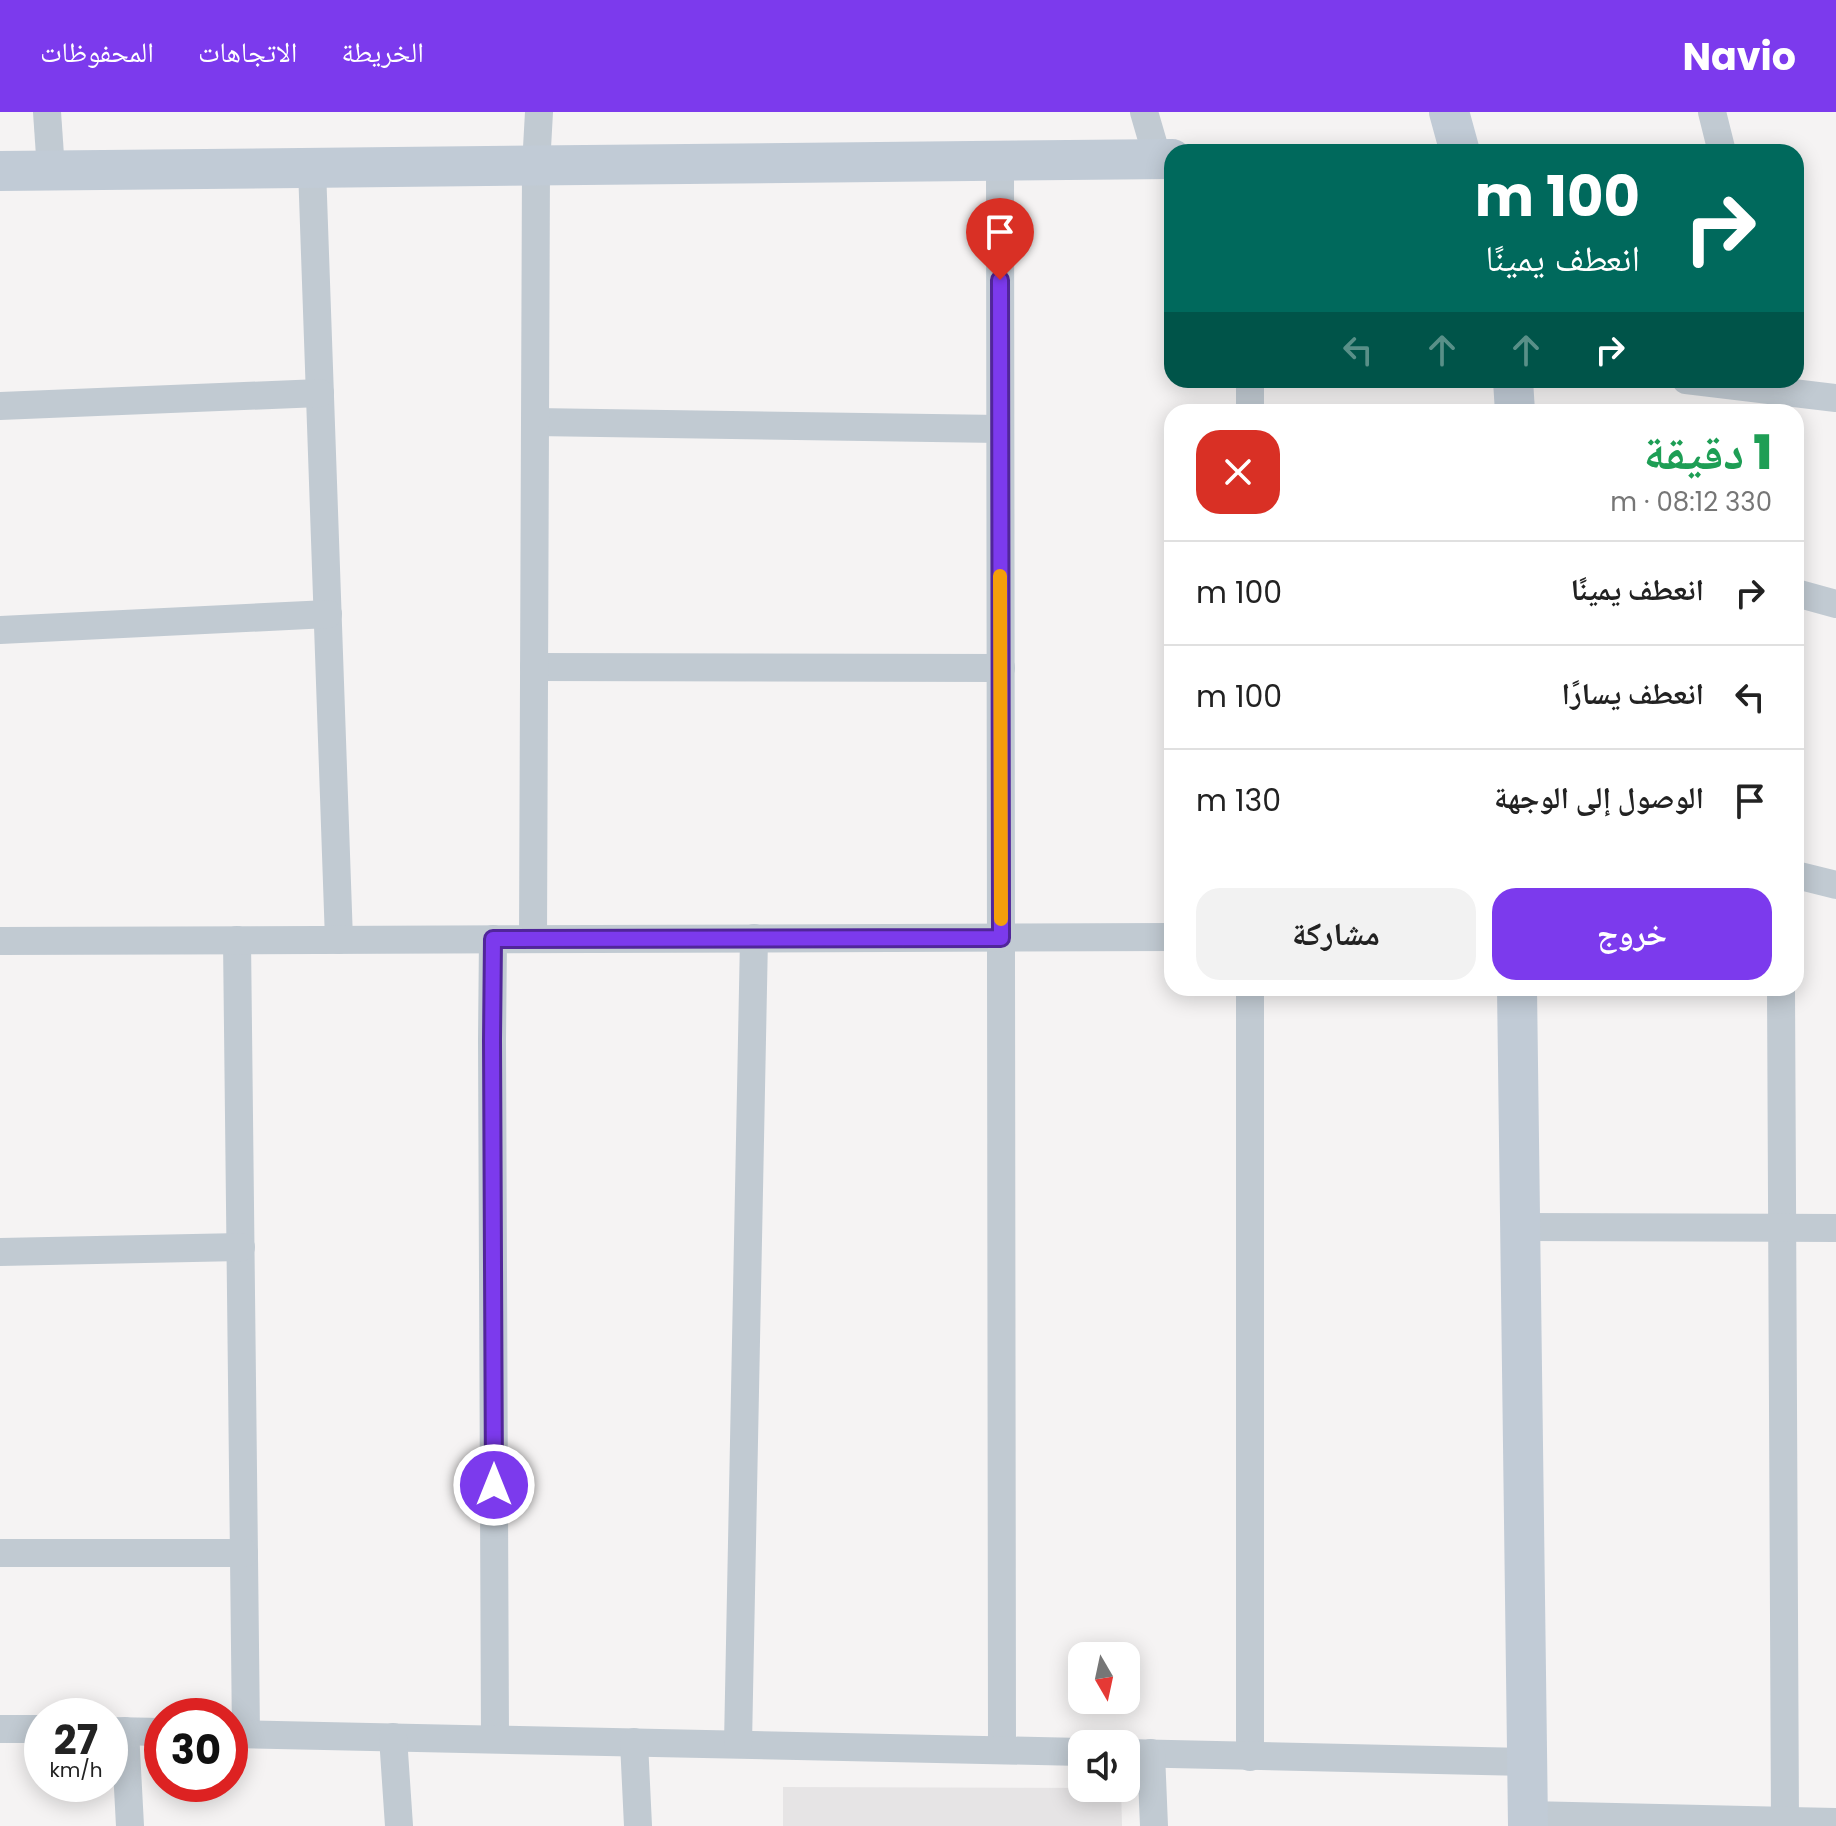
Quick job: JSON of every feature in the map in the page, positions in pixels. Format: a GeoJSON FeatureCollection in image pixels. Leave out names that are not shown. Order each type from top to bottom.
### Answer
{"type":"FeatureCollection","features":[{"type":"Feature","properties":{"kind":"street"},"geometry":{"type":"LineString","coordinates":[[47,112],[51,170]]}},
{"type":"Feature","properties":{"kind":"street"},"geometry":{"type":"LineString","coordinates":[[533,939],[536,166],[539,112]]}},
{"type":"Feature","properties":{"kind":"street"},"geometry":{"type":"LineString","coordinates":[[1144,112],[1164,158]]}},
{"type":"Feature","properties":{"kind":"street"},"geometry":{"type":"LineString","coordinates":[[1449,112],[1458,144]]}},
{"type":"Feature","properties":{"kind":"street"},"geometry":{"type":"LineString","coordinates":[[1712,112],[1720,144]]}},
{"type":"Feature","properties":{"kind":"street"},"geometry":{"type":"LineString","coordinates":[[0,171],[1164,160]]}},
{"type":"Feature","properties":{"kind":"street"},"geometry":{"type":"LineString","coordinates":[[1000,161],[1002,1750]]}},
{"type":"Feature","properties":{"kind":"street"},"geometry":{"type":"LineString","coordinates":[[312,168],[339,940]]}},
{"type":"Feature","properties":{"kind":"street"},"geometry":{"type":"LineString","coordinates":[[1795,388],[1836,398]]}},
{"type":"Feature","properties":{"kind":"street"},"geometry":{"type":"LineString","coordinates":[[0,406],[320,393]]}},
{"type":"Feature","properties":{"kind":"street"},"geometry":{"type":"LineString","coordinates":[[535,422],[1000,429]]}},
{"type":"Feature","properties":{"kind":"street"},"geometry":{"type":"LineString","coordinates":[[1804,595],[1836,604]]}},
{"type":"Feature","properties":{"kind":"street"},"geometry":{"type":"LineString","coordinates":[[0,630],[328,614]]}},
{"type":"Feature","properties":{"kind":"street"},"geometry":{"type":"LineString","coordinates":[[534,667],[1001,668]]}},
{"type":"Feature","properties":{"kind":"street"},"geometry":{"type":"LineString","coordinates":[[1804,877],[1836,885]]}},
{"type":"Feature","properties":{"kind":"street"},"geometry":{"type":"LineString","coordinates":[[0,941],[1164,937]]}},
{"type":"Feature","properties":{"kind":"street"},"geometry":{"type":"LineString","coordinates":[[738,1744],[754,938]]}},
{"type":"Feature","properties":{"kind":"street"},"geometry":{"type":"LineString","coordinates":[[493,939],[495,1739]]}},
{"type":"Feature","properties":{"kind":"street"},"geometry":{"type":"LineString","coordinates":[[237,940],[244,1553],[239,1698]]}},
{"type":"Feature","properties":{"kind":"street"},"geometry":{"type":"LineString","coordinates":[[1250,996],[1250,1757]]}},
{"type":"Feature","properties":{"kind":"street"},"geometry":{"type":"LineString","coordinates":[[1517,996],[1528,1820],[1836,1822]]}},
{"type":"Feature","properties":{"kind":"street"},"geometry":{"type":"LineString","coordinates":[[1781,996],[1785,1823]]}},
{"type":"Feature","properties":{"kind":"street"},"geometry":{"type":"LineString","coordinates":[[1520,1227],[1836,1228]]}},
{"type":"Feature","properties":{"kind":"street"},"geometry":{"type":"LineString","coordinates":[[0,1252],[241,1247]]}},
{"type":"Feature","properties":{"kind":"street"},"geometry":{"type":"LineString","coordinates":[[0,1553],[244,1553]]}},
{"type":"Feature","properties":{"kind":"street"},"geometry":{"type":"LineString","coordinates":[[0,1729],[24,1729]]}},
{"type":"Feature","properties":{"kind":"street"},"geometry":{"type":"LineString","coordinates":[[248,1734],[1068,1752]]}},
{"type":"Feature","properties":{"kind":"street"},"geometry":{"type":"LineString","coordinates":[[393,1737],[399,1826]]}},
{"type":"Feature","properties":{"kind":"street"},"geometry":{"type":"LineString","coordinates":[[634,1742],[638,1826]]}},
{"type":"Feature","properties":{"kind":"street"},"geometry":{"type":"LineString","coordinates":[[1140,1753],[1527,1762]]}},
{"type":"Feature","properties":{"kind":"street"},"geometry":{"type":"LineString","coordinates":[[1140,1758],[1154,1826]]}},
{"type":"Feature","properties":{"kind":"street"},"geometry":{"type":"LineString","coordinates":[[127,1802],[130,1826]]}},
{"type":"Feature","properties":{"kind":"shaded area"},"geometry":{"type":"Polygon","coordinates":[[[783,1787],[1068,1788],[1068,1802],[1121,1802],[1122,1826],[783,1826],[783,1787]]]}},
{"type":"Feature","properties":{"kind":"slow traffic"},"geometry":{"type":"LineString","coordinates":[[1000,576],[1001,919]]}},
{"type":"Feature","properties":{"kind":"route"},"geometry":{"type":"LineString","coordinates":[[494,1485],[493,939],[1001,938],[1000,280]]}}]}
